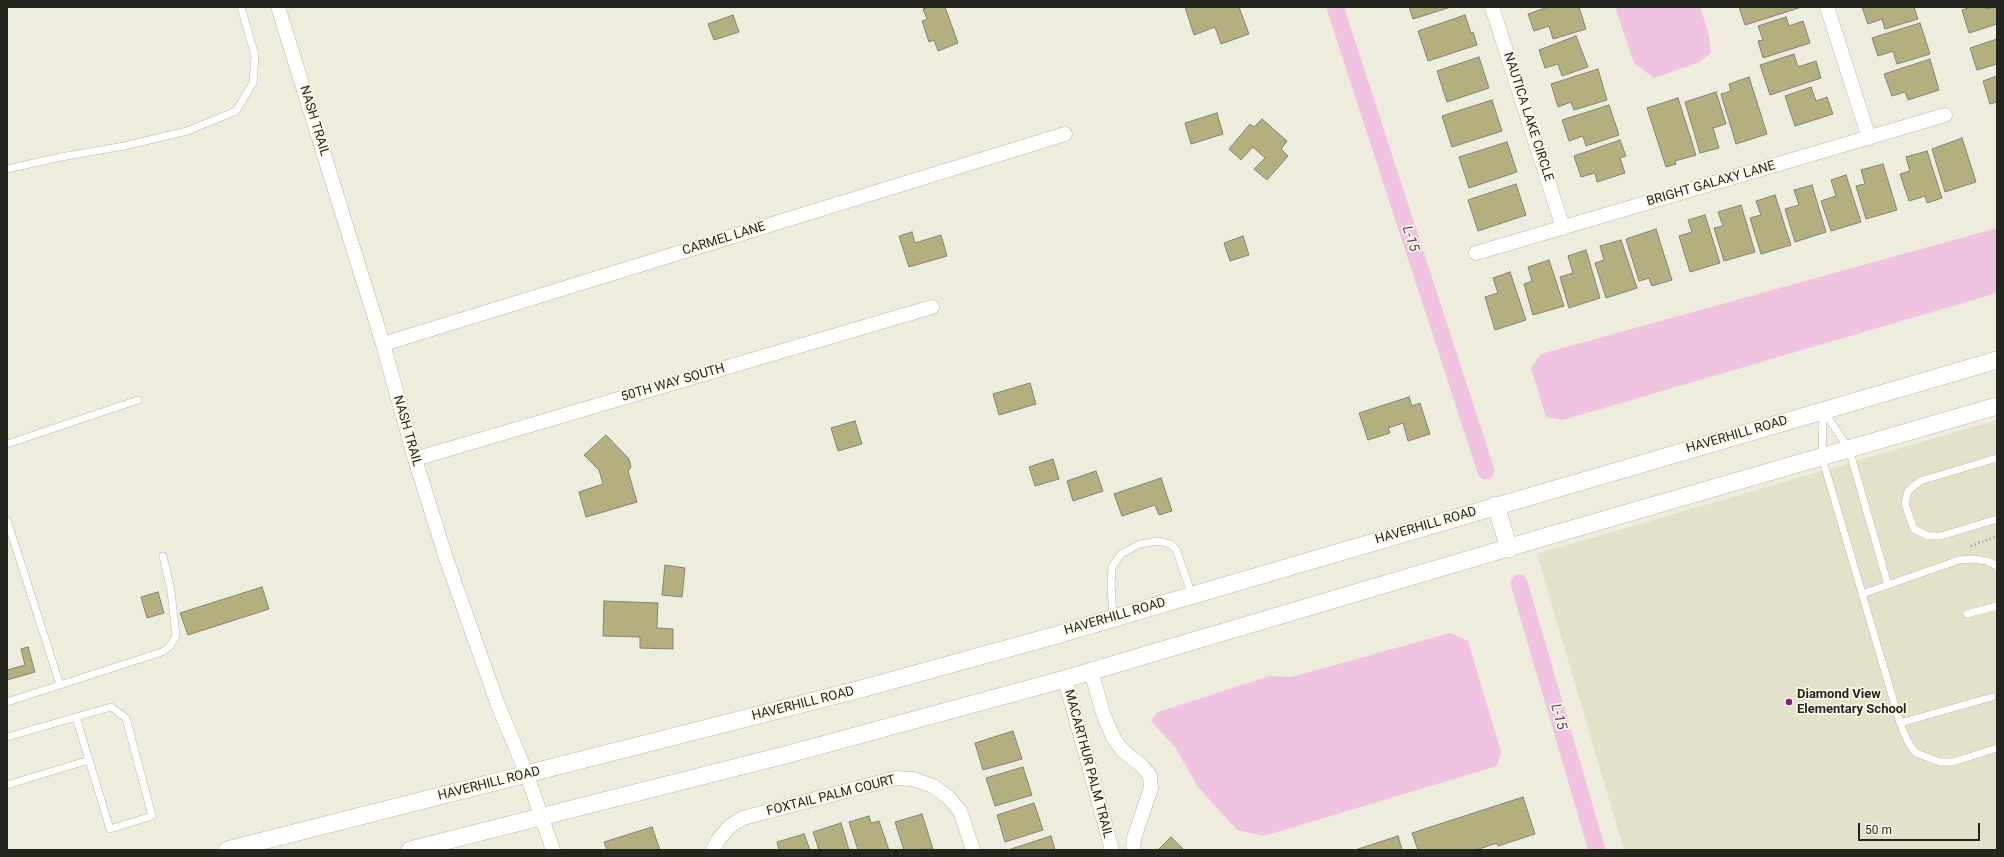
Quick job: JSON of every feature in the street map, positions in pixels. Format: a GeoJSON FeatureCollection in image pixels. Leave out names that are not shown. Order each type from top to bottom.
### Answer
{"type":"FeatureCollection","features":[{"type":"Feature","properties":{"kind":"street","name":"NASH TRAIL"},"geometry":{"type":"LineString","coordinates":[[278,7],[383,344],[415,459],[448,561],[495,698],[527,775],[553,850]]}},
{"type":"Feature","properties":{"kind":"street","name":"NAUTICA LAKE CIRCLE"},"geometry":{"type":"LineString","coordinates":[[1492,7],[1563,228]]}},
{"type":"Feature","properties":{"kind":"street"},"geometry":{"type":"LineString","coordinates":[[1827,7],[1869,138]]}},
{"type":"Feature","properties":{"kind":"street","name":"BRIGHT GALAXY LANE"},"geometry":{"type":"LineString","coordinates":[[1476,253],[1869,138],[1945,114]]}},
{"type":"Feature","properties":{"kind":"street","name":"CARMEL LANE"},"geometry":{"type":"LineString","coordinates":[[383,344],[1064,134]]}},
{"type":"Feature","properties":{"kind":"street","name":"50TH WAY SOUTH"},"geometry":{"type":"LineString","coordinates":[[415,459],[932,307]]}},
{"type":"Feature","properties":{"kind":"street","name":"HAVERHILL ROAD"},"geometry":{"type":"LineString","coordinates":[[227,850],[861,689],[1113,618],[1997,360]]}},
{"type":"Feature","properties":{"kind":"street"},"geometry":{"type":"LineString","coordinates":[[410,850],[789,754],[1065,679],[1997,406]]}},
{"type":"Feature","properties":{"kind":"street"},"geometry":{"type":"LineString","coordinates":[[1496,505],[1509,548]]}},
{"type":"Feature","properties":{"kind":"street","name":"MACARTHUR PALM TRAIL"},"geometry":{"type":"LineString","coordinates":[[1090,671],[1103,712],[1113,737],[1122,750],[1142,766],[1150,776],[1151,788],[1134,838],[1133,850]]}},
{"type":"Feature","properties":{"kind":"street","name":"MACARTHUR PALM TRAIL"},"geometry":{"type":"LineString","coordinates":[[1065,679],[1112,850]]}},
{"type":"Feature","properties":{"kind":"street","name":"FOXTAIL PALM COURT"},"geometry":{"type":"LineString","coordinates":[[713,850],[718,840],[730,826],[743,818],[896,778],[913,779],[933,786],[948,797],[960,811],[973,850]]}},
{"type":"Feature","properties":{"kind":"lane"},"geometry":{"type":"LineString","coordinates":[[7,169],[61,157],[124,146],[187,131],[236,112],[254,83],[254,56],[241,7]]}},
{"type":"Feature","properties":{"kind":"lane"},"geometry":{"type":"LineString","coordinates":[[7,444],[138,400]]}},
{"type":"Feature","properties":{"kind":"lane"},"geometry":{"type":"LineString","coordinates":[[1823,410],[1849,450],[1888,584]]}},
{"type":"Feature","properties":{"kind":"lane"},"geometry":{"type":"LineString","coordinates":[[1823,410],[1822,457],[1900,722],[1908,742],[1916,753],[1940,762],[1953,762],[1997,748]]}},
{"type":"Feature","properties":{"kind":"lane"},"geometry":{"type":"LineString","coordinates":[[1997,458],[1920,481],[1908,491],[1905,504],[1914,529],[1928,536],[1941,536],[1997,519]]}},
{"type":"Feature","properties":{"kind":"lane"},"geometry":{"type":"LineString","coordinates":[[7,520],[60,685]]}},
{"type":"Feature","properties":{"kind":"lane"},"geometry":{"type":"LineString","coordinates":[[1113,618],[1111,584],[1112,567],[1121,554],[1140,544],[1158,541],[1170,544],[1176,550],[1192,595]]}},
{"type":"Feature","properties":{"kind":"lane"},"geometry":{"type":"LineString","coordinates":[[7,702],[162,652],[170,646],[176,636],[171,591],[163,556]]}},
{"type":"Feature","properties":{"kind":"lane"},"geometry":{"type":"LineString","coordinates":[[1862,594],[1960,560],[1973,559],[1987,561],[1997,566]]}},
{"type":"Feature","properties":{"kind":"lane"},"geometry":{"type":"LineString","coordinates":[[1967,614],[1997,606]]}},
{"type":"Feature","properties":{"kind":"lane"},"geometry":{"type":"LineString","coordinates":[[1900,722],[1992,697]]}},
{"type":"Feature","properties":{"kind":"lane"},"geometry":{"type":"LineString","coordinates":[[7,737],[76,717],[111,707],[126,718],[152,816],[110,829],[76,717]]}},
{"type":"Feature","properties":{"kind":"lane"},"geometry":{"type":"LineString","coordinates":[[7,785],[89,760]]}},
{"type":"Feature","properties":{"kind":"path"},"geometry":{"type":"LineString","coordinates":[[1971,546],[1997,536]]}},
{"type":"Feature","properties":{"kind":"shaded area"},"geometry":{"type":"Polygon","coordinates":[[[1615,7],[1700,7],[1708,31],[1711,53],[1700,62],[1654,78],[1634,63],[1615,7]]]}},
{"type":"Feature","properties":{"kind":"shaded area"},"geometry":{"type":"Polygon","coordinates":[[[1997,228],[1997,293],[1563,420],[1546,417],[1531,368],[1541,354],[1997,228]]]}},
{"type":"Feature","properties":{"kind":"shaded area","name":"Diamond View Elementary School"},"geometry":{"type":"Polygon","coordinates":[[[1997,420],[1997,850],[1624,850],[1537,554],[1997,420]]]}},
{"type":"Feature","properties":{"kind":"shaded area"},"geometry":{"type":"Polygon","coordinates":[[[1450,633],[1468,641],[1501,752],[1497,766],[1264,836],[1237,830],[1197,786],[1176,748],[1151,721],[1158,712],[1270,676],[1292,677],[1450,633]]]}},
{"type":"Feature","properties":{"kind":"building"},"geometry":{"type":"Polygon","coordinates":[[[930,7],[945,7],[958,43],[938,51],[934,40],[929,42],[922,21],[927,19],[923,9],[930,7]]]}},
{"type":"Feature","properties":{"kind":"building"},"geometry":{"type":"Polygon","coordinates":[[[1185,7],[1239,7],[1249,34],[1221,44],[1215,27],[1194,35],[1185,7]]]}},
{"type":"Feature","properties":{"kind":"building"},"geometry":{"type":"Polygon","coordinates":[[[1409,7],[1451,7],[1413,19],[1409,7]]]}},
{"type":"Feature","properties":{"kind":"building"},"geometry":{"type":"Polygon","coordinates":[[[1548,7],[1579,7],[1586,29],[1553,39],[1549,26],[1534,31],[1528,14],[1548,7]]]}},
{"type":"Feature","properties":{"kind":"building"},"geometry":{"type":"Polygon","coordinates":[[[1739,7],[1799,7],[1799,8],[1745,25],[1739,7]]]}},
{"type":"Feature","properties":{"kind":"building"},"geometry":{"type":"Polygon","coordinates":[[[1862,7],[1914,7],[1918,19],[1885,29],[1882,19],[1868,24],[1862,7]]]}},
{"type":"Feature","properties":{"kind":"building"},"geometry":{"type":"Polygon","coordinates":[[[1971,7],[1985,7],[1986,9],[1997,7],[1997,24],[1969,33],[1962,10],[1971,7]]]}},
{"type":"Feature","properties":{"kind":"building"},"geometry":{"type":"Polygon","coordinates":[[[733,15],[739,32],[714,40],[708,24],[733,15]]]}},
{"type":"Feature","properties":{"kind":"building"},"geometry":{"type":"Polygon","coordinates":[[[1465,15],[1477,45],[1428,61],[1418,31],[1465,15]]]}},
{"type":"Feature","properties":{"kind":"building"},"geometry":{"type":"Polygon","coordinates":[[[1786,17],[1789,26],[1803,21],[1810,43],[1763,58],[1758,41],[1763,40],[1758,26],[1786,17]]]}},
{"type":"Feature","properties":{"kind":"building"},"geometry":{"type":"Polygon","coordinates":[[[1920,23],[1930,54],[1897,64],[1893,51],[1878,56],[1872,38],[1920,23]]]}},
{"type":"Feature","properties":{"kind":"building"},"geometry":{"type":"Polygon","coordinates":[[[1576,36],[1588,67],[1562,76],[1558,64],[1545,68],[1539,50],[1576,36]]]}},
{"type":"Feature","properties":{"kind":"building"},"geometry":{"type":"Polygon","coordinates":[[[1997,39],[1997,64],[1977,70],[1970,48],[1997,39]]]}},
{"type":"Feature","properties":{"kind":"building"},"geometry":{"type":"Polygon","coordinates":[[[1794,54],[1798,67],[1816,61],[1821,78],[1770,95],[1760,65],[1794,54]]]}},
{"type":"Feature","properties":{"kind":"building"},"geometry":{"type":"Polygon","coordinates":[[[1479,57],[1489,88],[1447,102],[1437,71],[1479,57]]]}},
{"type":"Feature","properties":{"kind":"building"},"geometry":{"type":"Polygon","coordinates":[[[1930,59],[1939,90],[1908,100],[1905,92],[1892,96],[1884,74],[1930,59]]]}},
{"type":"Feature","properties":{"kind":"building"},"geometry":{"type":"Polygon","coordinates":[[[1598,69],[1607,100],[1574,110],[1571,102],[1558,107],[1551,84],[1598,69]]]}},
{"type":"Feature","properties":{"kind":"building"},"geometry":{"type":"Polygon","coordinates":[[[1997,76],[1997,102],[1990,104],[1983,81],[1997,76]]]}},
{"type":"Feature","properties":{"kind":"building"},"geometry":{"type":"Polygon","coordinates":[[[1749,77],[1767,134],[1736,144],[1721,94],[1731,91],[1729,84],[1749,77]]]}},
{"type":"Feature","properties":{"kind":"building"},"geometry":{"type":"Polygon","coordinates":[[[1811,87],[1816,101],[1827,97],[1833,114],[1795,126],[1785,96],[1811,87]]]}},
{"type":"Feature","properties":{"kind":"building"},"geometry":{"type":"Polygon","coordinates":[[[1716,92],[1726,124],[1713,128],[1719,148],[1700,153],[1685,102],[1716,92]]]}},
{"type":"Feature","properties":{"kind":"building"},"geometry":{"type":"Polygon","coordinates":[[[1678,98],[1696,155],[1675,161],[1676,164],[1666,167],[1647,108],[1678,98]]]}},
{"type":"Feature","properties":{"kind":"building"},"geometry":{"type":"Polygon","coordinates":[[[1492,100],[1502,131],[1452,147],[1442,116],[1492,100]]]}},
{"type":"Feature","properties":{"kind":"building"},"geometry":{"type":"Polygon","coordinates":[[[1609,105],[1619,135],[1586,146],[1583,136],[1569,141],[1562,120],[1609,105]]]}},
{"type":"Feature","properties":{"kind":"building"},"geometry":{"type":"Polygon","coordinates":[[[1217,113],[1223,134],[1191,144],[1185,123],[1217,113]]]}},
{"type":"Feature","properties":{"kind":"building"},"geometry":{"type":"Polygon","coordinates":[[[1262,119],[1287,141],[1281,149],[1288,156],[1267,180],[1254,169],[1265,158],[1253,147],[1241,160],[1229,149],[1250,124],[1254,127],[1262,119]]]}},
{"type":"Feature","properties":{"kind":"building"},"geometry":{"type":"Polygon","coordinates":[[[1962,138],[1976,182],[1945,192],[1932,149],[1962,138]]]}},
{"type":"Feature","properties":{"kind":"building"},"geometry":{"type":"Polygon","coordinates":[[[1620,140],[1626,156],[1620,158],[1625,173],[1597,182],[1595,173],[1581,177],[1574,156],[1620,140]]]}},
{"type":"Feature","properties":{"kind":"building"},"geometry":{"type":"Polygon","coordinates":[[[1507,142],[1517,172],[1469,188],[1459,157],[1507,142]]]}},
{"type":"Feature","properties":{"kind":"building"},"geometry":{"type":"Polygon","coordinates":[[[1927,151],[1942,198],[1927,203],[1925,196],[1909,201],[1900,174],[1910,171],[1906,157],[1927,151]]]}},
{"type":"Feature","properties":{"kind":"building"},"geometry":{"type":"Polygon","coordinates":[[[1883,164],[1897,210],[1866,219],[1856,186],[1865,184],[1861,170],[1883,164]]]}},
{"type":"Feature","properties":{"kind":"building"},"geometry":{"type":"Polygon","coordinates":[[[1846,175],[1861,222],[1831,231],[1821,201],[1836,196],[1831,180],[1846,175]]]}},
{"type":"Feature","properties":{"kind":"building"},"geometry":{"type":"Polygon","coordinates":[[[1516,184],[1526,215],[1478,231],[1468,200],[1516,184]]]}},
{"type":"Feature","properties":{"kind":"building"},"geometry":{"type":"Polygon","coordinates":[[[1812,185],[1826,232],[1795,242],[1785,209],[1799,205],[1794,190],[1812,185]]]}},
{"type":"Feature","properties":{"kind":"building"},"geometry":{"type":"Polygon","coordinates":[[[1775,195],[1791,245],[1761,254],[1750,218],[1761,215],[1756,201],[1775,195]]]}},
{"type":"Feature","properties":{"kind":"building"},"geometry":{"type":"Polygon","coordinates":[[[1741,205],[1755,252],[1724,261],[1714,228],[1723,226],[1718,212],[1741,205]]]}},
{"type":"Feature","properties":{"kind":"building"},"geometry":{"type":"Polygon","coordinates":[[[1705,215],[1720,263],[1690,272],[1679,236],[1692,232],[1688,220],[1705,215]]]}},
{"type":"Feature","properties":{"kind":"building"},"geometry":{"type":"Polygon","coordinates":[[[1656,229],[1672,280],[1652,286],[1649,278],[1639,281],[1626,239],[1656,229]]]}},
{"type":"Feature","properties":{"kind":"building"},"geometry":{"type":"Polygon","coordinates":[[[912,232],[915,243],[941,235],[947,256],[909,267],[899,236],[912,232]]]}},
{"type":"Feature","properties":{"kind":"building"},"geometry":{"type":"Polygon","coordinates":[[[1243,236],[1249,255],[1230,261],[1224,243],[1243,236]]]}},
{"type":"Feature","properties":{"kind":"building"},"geometry":{"type":"Polygon","coordinates":[[[1621,240],[1637,288],[1606,298],[1595,263],[1604,260],[1600,246],[1621,240]]]}},
{"type":"Feature","properties":{"kind":"building"},"geometry":{"type":"Polygon","coordinates":[[[1586,250],[1600,298],[1569,308],[1560,277],[1573,273],[1568,256],[1586,250]]]}},
{"type":"Feature","properties":{"kind":"building"},"geometry":{"type":"Polygon","coordinates":[[[1549,260],[1564,306],[1533,315],[1524,284],[1532,281],[1528,267],[1549,260]]]}},
{"type":"Feature","properties":{"kind":"building"},"geometry":{"type":"Polygon","coordinates":[[[1510,272],[1526,320],[1495,330],[1485,297],[1498,293],[1493,278],[1510,272]]]}},
{"type":"Feature","properties":{"kind":"building"},"geometry":{"type":"Polygon","coordinates":[[[1030,383],[1036,404],[999,415],[993,394],[1030,383]]]}},
{"type":"Feature","properties":{"kind":"building"},"geometry":{"type":"Polygon","coordinates":[[[1409,397],[1412,406],[1420,403],[1430,434],[1408,441],[1403,423],[1388,428],[1390,433],[1368,440],[1359,413],[1409,397]]]}},
{"type":"Feature","properties":{"kind":"building"},"geometry":{"type":"Polygon","coordinates":[[[855,421],[862,444],[838,451],[831,428],[855,421]]]}},
{"type":"Feature","properties":{"kind":"building"},"geometry":{"type":"Polygon","coordinates":[[[606,435],[629,459],[631,467],[628,471],[637,502],[586,517],[579,492],[603,484],[599,470],[584,455],[606,435]]]}},
{"type":"Feature","properties":{"kind":"building"},"geometry":{"type":"Polygon","coordinates":[[[1053,459],[1059,479],[1035,486],[1029,467],[1053,459]]]}},
{"type":"Feature","properties":{"kind":"building"},"geometry":{"type":"Polygon","coordinates":[[[1096,471],[1103,491],[1073,501],[1067,481],[1096,471]]]}},
{"type":"Feature","properties":{"kind":"building"},"geometry":{"type":"Polygon","coordinates":[[[1161,478],[1172,511],[1159,515],[1155,505],[1122,516],[1114,494],[1161,478]]]}},
{"type":"Feature","properties":{"kind":"building"},"geometry":{"type":"Polygon","coordinates":[[[665,565],[685,568],[682,597],[662,595],[665,565]]]}},
{"type":"Feature","properties":{"kind":"building"},"geometry":{"type":"Polygon","coordinates":[[[262,587],[269,609],[188,635],[180,613],[262,587]]]}},
{"type":"Feature","properties":{"kind":"building"},"geometry":{"type":"Polygon","coordinates":[[[158,592],[164,613],[147,618],[141,597],[158,592]]]}},
{"type":"Feature","properties":{"kind":"building"},"geometry":{"type":"Polygon","coordinates":[[[604,601],[658,603],[657,628],[673,629],[673,649],[640,648],[640,637],[603,636],[604,601]]]}},
{"type":"Feature","properties":{"kind":"building"},"geometry":{"type":"Polygon","coordinates":[[[28,647],[35,672],[7,680],[7,670],[25,665],[21,649],[28,647]]]}},
{"type":"Feature","properties":{"kind":"building"},"geometry":{"type":"Polygon","coordinates":[[[1013,731],[1022,759],[983,770],[975,743],[1013,731]]]}},
{"type":"Feature","properties":{"kind":"building"},"geometry":{"type":"Polygon","coordinates":[[[1023,767],[1032,795],[995,806],[986,778],[1023,767]]]}},
{"type":"Feature","properties":{"kind":"building"},"geometry":{"type":"Polygon","coordinates":[[[1523,797],[1535,834],[1498,846],[1497,843],[1476,850],[1418,850],[1412,833],[1523,797]]]}},
{"type":"Feature","properties":{"kind":"building"},"geometry":{"type":"Polygon","coordinates":[[[1034,803],[1043,830],[1005,842],[997,815],[1034,803]]]}},
{"type":"Feature","properties":{"kind":"building"},"geometry":{"type":"Polygon","coordinates":[[[922,814],[933,849],[904,850],[895,822],[922,814]]]}},
{"type":"Feature","properties":{"kind":"building"},"geometry":{"type":"Polygon","coordinates":[[[869,816],[871,823],[879,821],[889,850],[858,850],[849,822],[869,816]]]}},
{"type":"Feature","properties":{"kind":"building"},"geometry":{"type":"Polygon","coordinates":[[[841,823],[849,850],[819,850],[813,832],[841,823]]]}},
{"type":"Feature","properties":{"kind":"building"},"geometry":{"type":"Polygon","coordinates":[[[652,827],[660,850],[607,850],[604,842],[652,827]]]}},
{"type":"Feature","properties":{"kind":"building"},"geometry":{"type":"Polygon","coordinates":[[[804,834],[810,850],[779,850],[777,842],[804,834]]]}},
{"type":"Feature","properties":{"kind":"building"},"geometry":{"type":"Polygon","coordinates":[[[1051,836],[1055,850],[1008,850],[1051,836]]]}},
{"type":"Feature","properties":{"kind":"building"},"geometry":{"type":"Polygon","coordinates":[[[1398,836],[1402,850],[1355,850],[1398,836]]]}},
{"type":"Feature","properties":{"kind":"building"},"geometry":{"type":"Polygon","coordinates":[[[1171,837],[1184,850],[1158,850],[1171,837]]]}},
{"type":"Feature","properties":{"kind":"waterway","name":"L-15"},"geometry":{"type":"LineString","coordinates":[[1335,7],[1486,471]]}},
{"type":"Feature","properties":{"kind":"waterway","name":"L-15"},"geometry":{"type":"LineString","coordinates":[[1519,583],[1597,850]]}},
{"type":"Feature","properties":{"kind":"place","name":"Diamond View Elementary School"},"geometry":{"type":"Point","coordinates":[1789,702]}}]}
